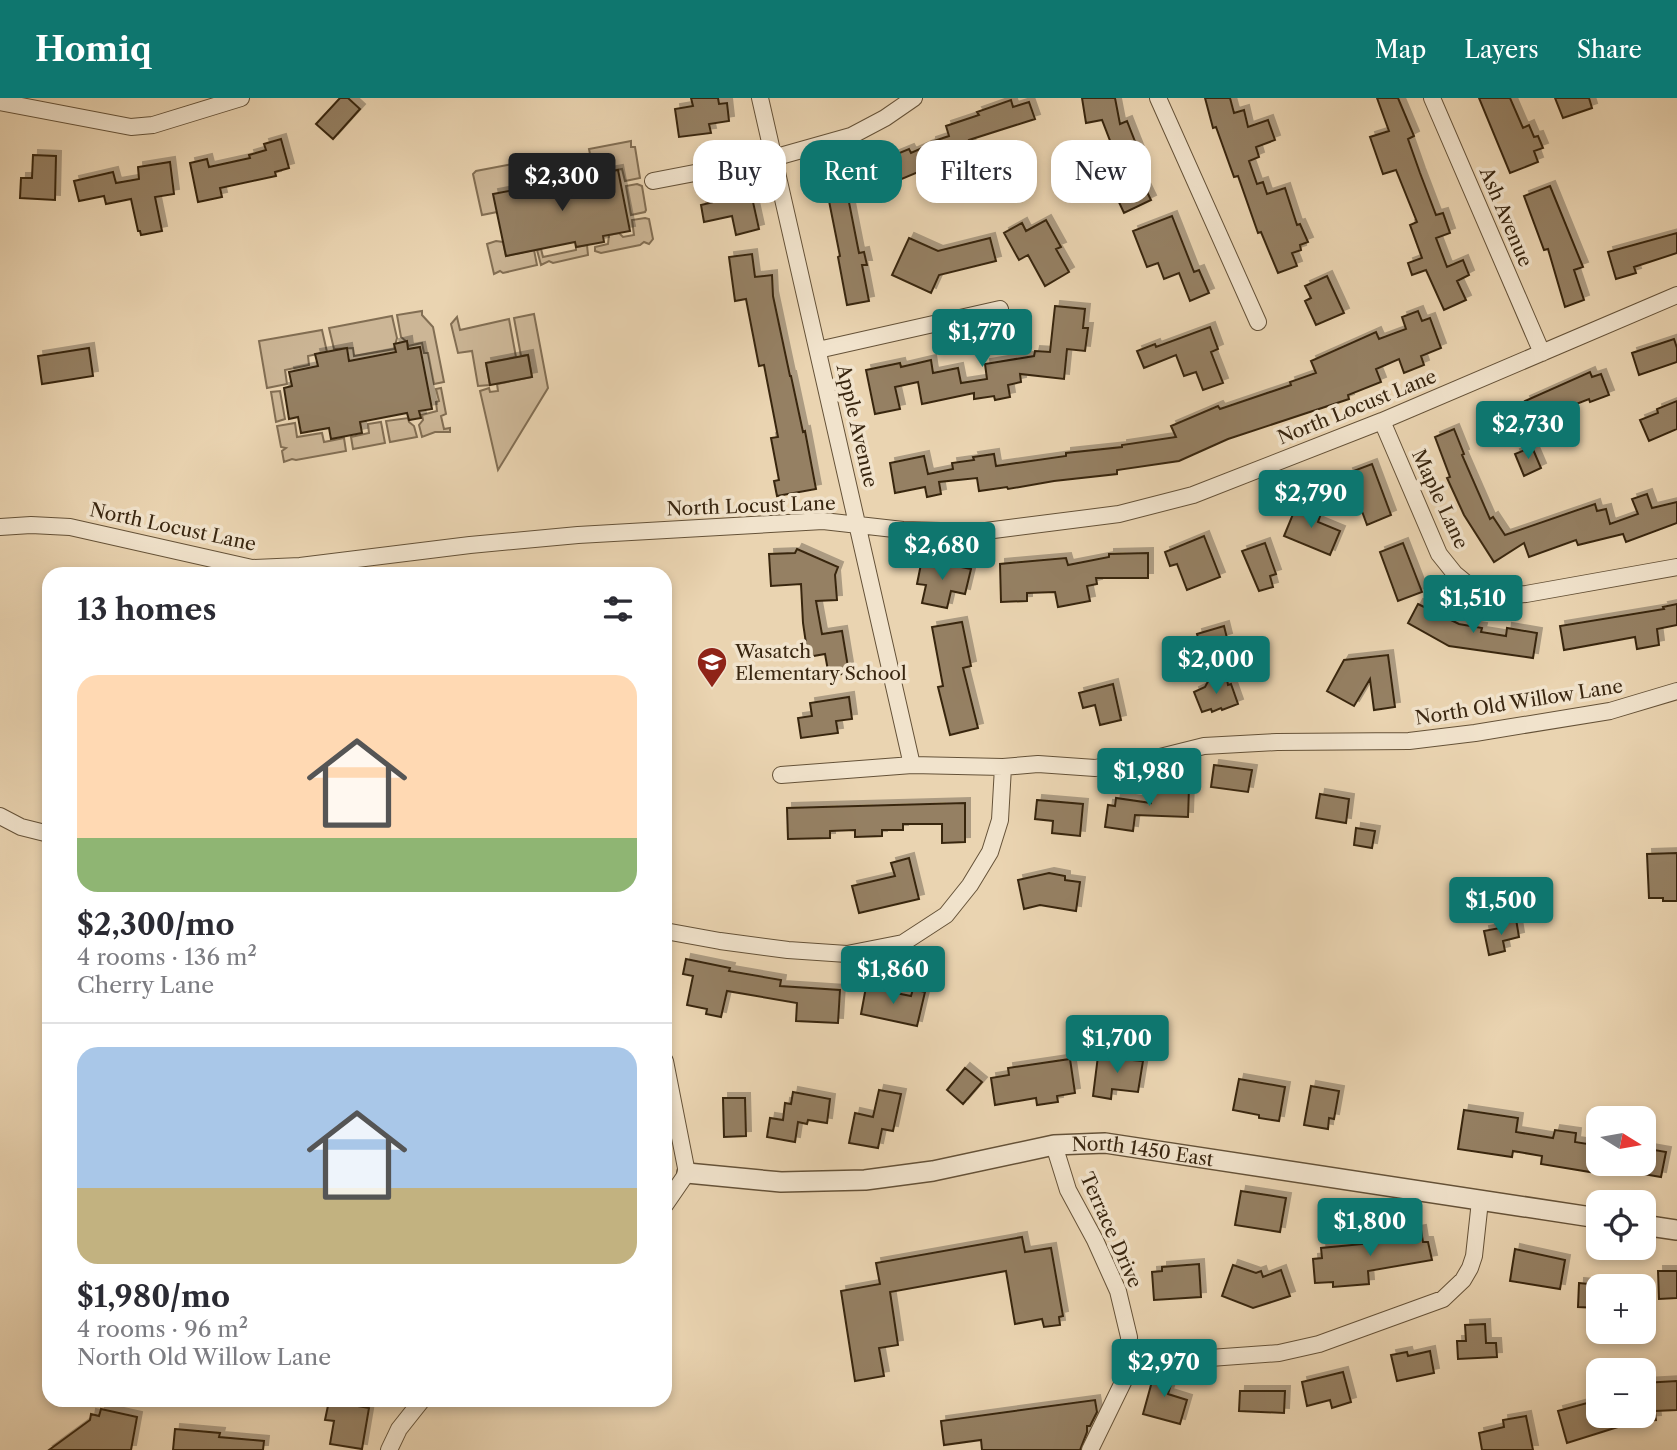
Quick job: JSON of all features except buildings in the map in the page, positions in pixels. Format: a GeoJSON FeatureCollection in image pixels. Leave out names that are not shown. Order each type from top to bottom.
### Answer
{"type":"FeatureCollection","features":[{"type":"Feature","properties":{"kind":"street"},"geometry":{"type":"LineString","coordinates":[[0,102],[131,127],[153,125],[241,98]]}},
{"type":"Feature","properties":{"kind":"street","name":"Apple Avenue"},"geometry":{"type":"LineString","coordinates":[[760,98],[769,140]]}},
{"type":"Feature","properties":{"kind":"street"},"geometry":{"type":"LineString","coordinates":[[786,154],[851,136],[885,118],[914,98]]}},
{"type":"Feature","properties":{"kind":"street"},"geometry":{"type":"LineString","coordinates":[[1158,98],[1258,323]]}},
{"type":"Feature","properties":{"kind":"street","name":"Ash Avenue"},"geometry":{"type":"LineString","coordinates":[[1432,98],[1542,353]]}},
{"type":"Feature","properties":{"kind":"street"},"geometry":{"type":"LineString","coordinates":[[653,181],[693,173]]}},
{"type":"Feature","properties":{"kind":"street","name":"Apple Avenue"},"geometry":{"type":"LineString","coordinates":[[783,203],[912,765]]}},
{"type":"Feature","properties":{"kind":"street","name":"North Locust Lane"},"geometry":{"type":"LineString","coordinates":[[276,567],[578,535],[823,521],[903,530],[978,532],[1119,514],[1193,495],[1382,421],[1677,295]]}},
{"type":"Feature","properties":{"kind":"street"},"geometry":{"type":"LineString","coordinates":[[818,351],[1000,309]]}},
{"type":"Feature","properties":{"kind":"street","name":"Maple Lane"},"geometry":{"type":"LineString","coordinates":[[1382,421],[1439,554],[1455,574],[1472,588],[1499,597],[1677,567]]}},
{"type":"Feature","properties":{"kind":"street","name":"North Locust Lane"},"geometry":{"type":"LineString","coordinates":[[0,527],[70,527],[248,567]]}},
{"type":"Feature","properties":{"kind":"street","name":"North Old Willow Lane"},"geometry":{"type":"LineString","coordinates":[[781,775],[912,765],[1003,767],[1038,764],[1095,768],[1204,746],[1277,742],[1409,741],[1610,711],[1677,691]]}},
{"type":"Feature","properties":{"kind":"street"},"geometry":{"type":"LineString","coordinates":[[672,932],[788,950],[847,954],[903,943],[946,915],[970,885],[990,852],[1000,820],[1003,767]]}},
{"type":"Feature","properties":{"kind":"street"},"geometry":{"type":"LineString","coordinates":[[0,816],[21,827],[42,832]]}},
{"type":"Feature","properties":{"kind":"street"},"geometry":{"type":"LineString","coordinates":[[672,1098],[687,1174],[672,1195]]}},
{"type":"Feature","properties":{"kind":"street","name":"North 1450 East"},"geometry":{"type":"LineString","coordinates":[[687,1174],[781,1182],[864,1181],[933,1171],[1054,1145],[1105,1143],[1586,1216]]}},
{"type":"Feature","properties":{"kind":"street","name":"Terrace Drive"},"geometry":{"type":"LineString","coordinates":[[1054,1145],[1068,1190],[1118,1291],[1129,1337],[1128,1372],[1090,1450]]}},
{"type":"Feature","properties":{"kind":"street"},"geometry":{"type":"LineString","coordinates":[[1210,1358],[1279,1353],[1319,1344],[1443,1299],[1463,1280],[1470,1269],[1480,1201]]}},
{"type":"Feature","properties":{"kind":"street"},"geometry":{"type":"LineString","coordinates":[[1656,1227],[1677,1230]]}},
{"type":"Feature","properties":{"kind":"street"},"geometry":{"type":"LineString","coordinates":[[389,1450],[399,1429],[416,1407]]}},
{"type":"Feature","properties":{"kind":"shaded area"},"geometry":{"type":"Polygon","coordinates":[[[631,141],[631,147],[635,147],[640,178],[625,181],[622,169],[594,174],[589,149],[631,141]]]}},
{"type":"Feature","properties":{"kind":"shaded area"},"geometry":{"type":"Polygon","coordinates":[[[555,156],[559,175],[521,182],[522,189],[497,212],[482,215],[473,174],[476,171],[555,156]]]}},
{"type":"Feature","properties":{"kind":"shaded area"},"geometry":{"type":"Polygon","coordinates":[[[626,186],[642,186],[646,210],[631,215],[626,186]]]}},
{"type":"Feature","properties":{"kind":"shaded area"},"geometry":{"type":"Polygon","coordinates":[[[649,219],[653,239],[649,244],[644,242],[601,253],[595,251],[595,247],[608,244],[609,235],[634,235],[632,220],[649,219]]]}},
{"type":"Feature","properties":{"kind":"shaded area"},"geometry":{"type":"Polygon","coordinates":[[[503,242],[506,256],[534,250],[537,265],[494,274],[487,244],[503,242]]]}},
{"type":"Feature","properties":{"kind":"shaded area"},"geometry":{"type":"Polygon","coordinates":[[[587,245],[588,255],[553,263],[549,261],[541,265],[537,250],[541,249],[543,257],[587,245]]]}},
{"type":"Feature","properties":{"kind":"shaded area"},"geometry":{"type":"Polygon","coordinates":[[[422,311],[422,315],[433,327],[444,382],[434,384],[428,353],[424,353],[422,343],[408,346],[401,337],[397,315],[422,311]]]}},
{"type":"Feature","properties":{"kind":"shaded area"},"geometry":{"type":"Polygon","coordinates":[[[534,314],[548,388],[498,470],[480,391],[489,388],[490,392],[498,391],[497,384],[532,377],[528,355],[521,356],[514,318],[534,314]]]}},
{"type":"Feature","properties":{"kind":"shaded area"},"geometry":{"type":"Polygon","coordinates":[[[392,316],[397,338],[394,349],[354,356],[353,348],[334,349],[329,328],[392,316]]]}},
{"type":"Feature","properties":{"kind":"shaded area"},"geometry":{"type":"Polygon","coordinates":[[[457,317],[460,330],[509,319],[516,357],[486,363],[490,385],[478,386],[472,351],[458,353],[451,324],[457,317]]]}},
{"type":"Feature","properties":{"kind":"shaded area"},"geometry":{"type":"Polygon","coordinates":[[[322,330],[327,352],[308,356],[309,365],[285,370],[287,384],[267,388],[259,341],[322,330]]]}},
{"type":"Feature","properties":{"kind":"shaded area"},"geometry":{"type":"Polygon","coordinates":[[[441,388],[446,414],[441,416],[444,429],[450,428],[450,432],[435,432],[422,437],[419,425],[423,420],[422,415],[437,411],[436,402],[439,401],[436,389],[441,388]]]}},
{"type":"Feature","properties":{"kind":"shaded area"},"geometry":{"type":"Polygon","coordinates":[[[280,391],[285,419],[276,422],[271,392],[280,391]]]}},
{"type":"Feature","properties":{"kind":"shaded area"},"geometry":{"type":"Polygon","coordinates":[[[408,418],[417,437],[390,442],[386,421],[408,418]]]}},
{"type":"Feature","properties":{"kind":"shaded area"},"geometry":{"type":"Polygon","coordinates":[[[381,422],[385,443],[353,449],[351,437],[369,433],[368,424],[381,422]]]}},
{"type":"Feature","properties":{"kind":"shaded area"},"geometry":{"type":"Polygon","coordinates":[[[295,423],[297,437],[322,433],[324,442],[344,438],[346,451],[284,462],[282,451],[286,448],[281,447],[277,426],[295,423]]]}},
{"type":"Feature","properties":{"kind":"place","name":"Wasatch Elementary School"},"geometry":{"type":"Point","coordinates":[712,689]}}]}
